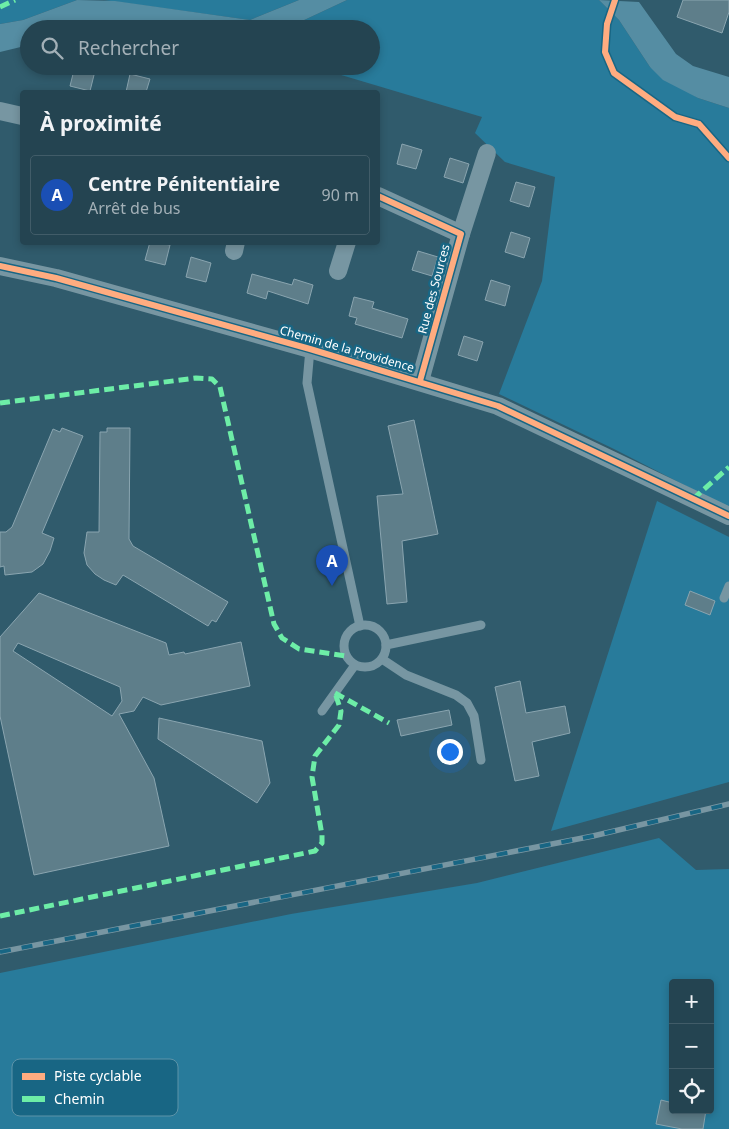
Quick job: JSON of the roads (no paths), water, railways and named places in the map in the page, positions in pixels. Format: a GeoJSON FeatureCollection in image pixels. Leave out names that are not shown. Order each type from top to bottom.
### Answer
{"type":"FeatureCollection","features":[{"type":"Feature","properties":{"kind":"street"},"geometry":{"type":"LineString","coordinates":[[0,111],[20,116]]}},
{"type":"Feature","properties":{"kind":"street"},"geometry":{"type":"LineString","coordinates":[[461,234],[487,153]]}},
{"type":"Feature","properties":{"kind":"street","name":"Rue des Sources"},"geometry":{"type":"LineString","coordinates":[[380,197],[461,234],[420,382]]}},
{"type":"Feature","properties":{"kind":"street"},"geometry":{"type":"LineString","coordinates":[[338,271],[345,245]]}},
{"type":"Feature","properties":{"kind":"street","name":"Chemin de la Providence"},"geometry":{"type":"LineString","coordinates":[[0,266],[56,278],[310,349],[498,406],[729,516]]}},
{"type":"Feature","properties":{"kind":"lane"},"geometry":{"type":"LineString","coordinates":[[310,349],[307,383],[360,626]]}},
{"type":"Feature","properties":{"kind":"lane"},"geometry":{"type":"LineString","coordinates":[[724,598],[729,586]]}},
{"type":"Feature","properties":{"kind":"lane"},"geometry":{"type":"LineString","coordinates":[[386,645],[481,625]]}},
{"type":"Feature","properties":{"kind":"lane"},"geometry":{"type":"LineString","coordinates":[[360,626],[374,627],[384,638],[386,645],[382,659],[370,667],[356,665],[346,656],[344,644],[349,632],[360,626]]}},
{"type":"Feature","properties":{"kind":"lane"},"geometry":{"type":"LineString","coordinates":[[382,659],[406,675],[456,695],[467,703],[474,716],[481,760]]}},
{"type":"Feature","properties":{"kind":"lane"},"geometry":{"type":"LineString","coordinates":[[322,711],[356,665]]}},
{"type":"Feature","properties":{"kind":"railway"},"geometry":{"type":"LineString","coordinates":[[0,952],[593,836],[729,804]]}},
{"type":"Feature","properties":{"kind":"place","name":"Centre Pénitentiaire"},"geometry":{"type":"Point","coordinates":[332,586]}}]}
